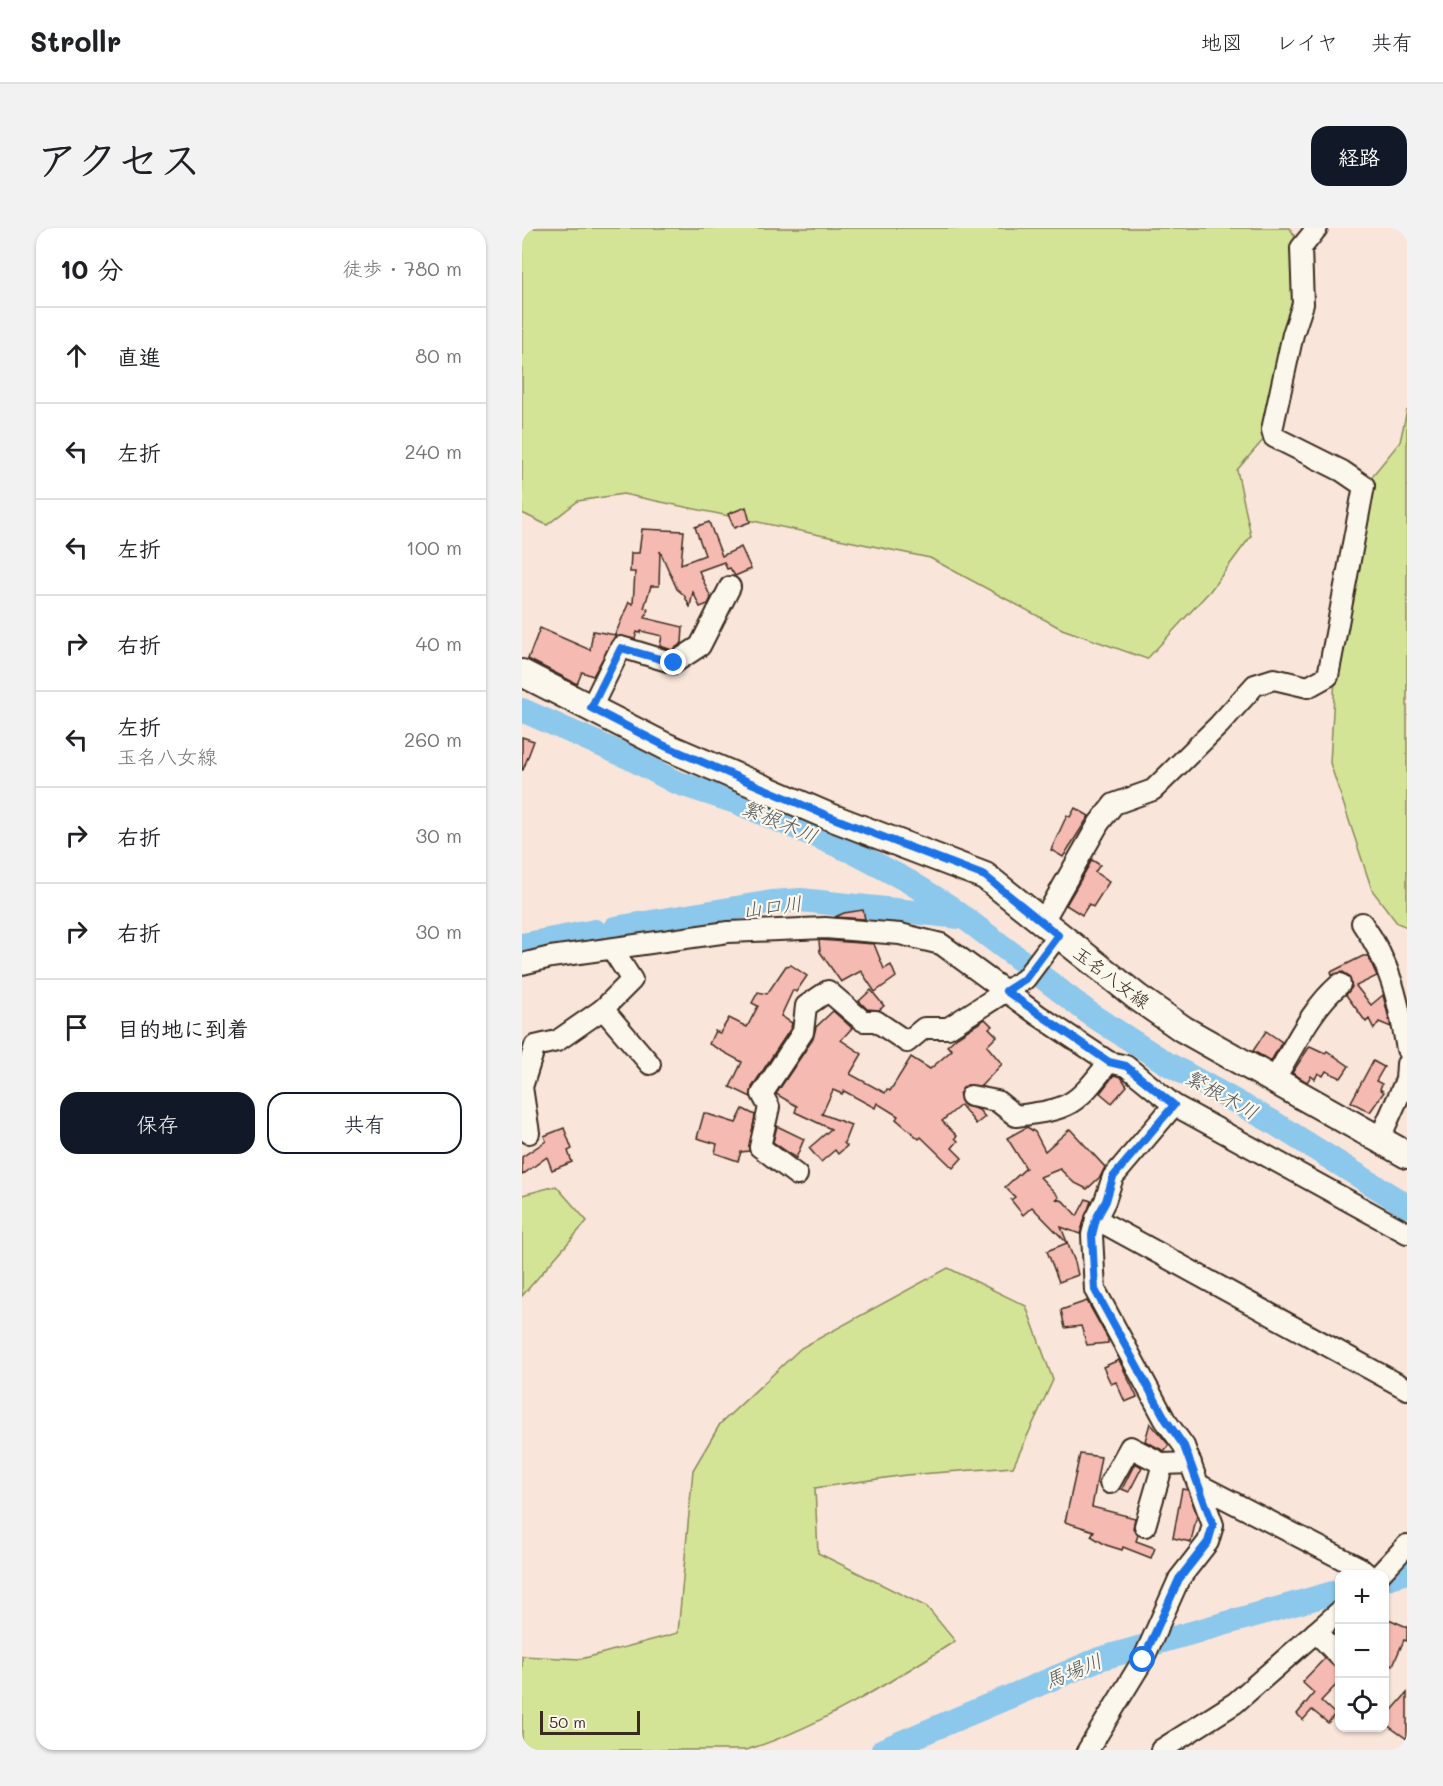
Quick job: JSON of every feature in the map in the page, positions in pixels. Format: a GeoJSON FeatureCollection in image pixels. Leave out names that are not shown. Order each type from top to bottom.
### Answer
{"type":"FeatureCollection","features":[{"type":"Feature","properties":{"kind":"main road","name":"玉名八女線"},"geometry":{"type":"LineString","coordinates":[[522,673],[676,751],[828,816],[985,876],[1050,929],[1183,1029],[1407,1155]]}},
{"type":"Feature","properties":{"kind":"street"},"geometry":{"type":"LineString","coordinates":[[797,1175],[760,1146],[769,1107],[762,1094],[803,1032],[806,1006],[828,991],[863,1021],[876,1021],[907,1042],[924,1028],[948,1028],[1025,979],[1099,823],[1113,804],[1153,790],[1219,725],[1255,685],[1274,679],[1308,687],[1328,676],[1364,486],[1342,471],[1274,436],[1272,430],[1293,334],[1303,304],[1301,248],[1317,228]]}},
{"type":"Feature","properties":{"kind":"street"},"geometry":{"type":"LineString","coordinates":[[591,708],[621,648],[674,663],[700,646],[730,587]]}},
{"type":"Feature","properties":{"kind":"street"},"geometry":{"type":"LineString","coordinates":[[1362,923],[1387,964],[1398,999],[1407,1048]]}},
{"type":"Feature","properties":{"kind":"street"},"geometry":{"type":"LineString","coordinates":[[522,964],[551,957],[728,932],[825,928],[900,934],[941,944],[1109,1062],[1126,1066],[1174,1105],[1407,1233]]}},
{"type":"Feature","properties":{"kind":"street"},"geometry":{"type":"LineString","coordinates":[[530,1133],[522,1087],[535,1046],[557,1041],[603,1010],[632,980],[612,949]]}},
{"type":"Feature","properties":{"kind":"street"},"geometry":{"type":"LineString","coordinates":[[1275,1080],[1304,1031],[1331,992],[1340,984]]}},
{"type":"Feature","properties":{"kind":"street"},"geometry":{"type":"LineString","coordinates":[[603,1010],[650,1064]]}},
{"type":"Feature","properties":{"kind":"street"},"geometry":{"type":"LineString","coordinates":[[971,1096],[997,1101],[1016,1116],[1052,1111],[1081,1098],[1109,1062]]}},
{"type":"Feature","properties":{"kind":"street"},"geometry":{"type":"LineString","coordinates":[[1374,1136],[1406,1080],[1407,1064]]}},
{"type":"Feature","properties":{"kind":"street"},"geometry":{"type":"LineString","coordinates":[[1374,1136],[1386,1095]]}},
{"type":"Feature","properties":{"kind":"street"},"geometry":{"type":"LineString","coordinates":[[1088,1750],[1143,1660],[1179,1579],[1208,1542],[1213,1525],[1201,1486],[1184,1446],[1166,1420],[1095,1290],[1092,1235],[1113,1177],[1174,1105]]}},
{"type":"Feature","properties":{"kind":"street"},"geometry":{"type":"LineString","coordinates":[[1096,1219],[1407,1389]]}},
{"type":"Feature","properties":{"kind":"street"},"geometry":{"type":"LineString","coordinates":[[1110,1483],[1130,1448],[1163,1464],[1191,1463]]}},
{"type":"Feature","properties":{"kind":"street"},"geometry":{"type":"LineString","coordinates":[[1145,1526],[1163,1464]]}},
{"type":"Feature","properties":{"kind":"street"},"geometry":{"type":"LineString","coordinates":[[1201,1486],[1362,1570]]}},
{"type":"Feature","properties":{"kind":"street"},"geometry":{"type":"LineString","coordinates":[[1384,1570],[1407,1545]]}},
{"type":"Feature","properties":{"kind":"street"},"geometry":{"type":"LineString","coordinates":[[1161,1750],[1235,1703],[1335,1615]]}},
{"type":"Feature","properties":{"kind":"street"},"geometry":{"type":"LineString","coordinates":[[1316,1632],[1335,1652]]}},
{"type":"Feature","properties":{"kind":"green space"},"geometry":{"type":"Polygon","coordinates":[[[522,228],[1290,228],[1301,248],[1303,304],[1272,430],[1237,470],[1251,536],[1210,591],[1147,659],[1062,629],[930,558],[623,494],[578,501],[547,525],[522,513],[522,228]]]}},
{"type":"Feature","properties":{"kind":"green space"},"geometry":{"type":"Polygon","coordinates":[[[1407,410],[1407,927],[1397,923],[1372,890],[1330,763],[1338,627],[1364,486],[1400,442],[1407,410]]]}},
{"type":"Feature","properties":{"kind":"green space"},"geometry":{"type":"Polygon","coordinates":[[[556,1186],[587,1221],[522,1296],[522,1195],[556,1186]]]}},
{"type":"Feature","properties":{"kind":"green space"},"geometry":{"type":"Polygon","coordinates":[[[948,1268],[1026,1306],[1053,1380],[1013,1467],[906,1475],[815,1488],[818,1553],[927,1607],[955,1641],[853,1703],[799,1730],[746,1750],[522,1750],[522,1656],[581,1659],[678,1633],[693,1470],[720,1424],[801,1348],[948,1268]]]}},
{"type":"Feature","properties":{"kind":"building"},"geometry":{"type":"Polygon","coordinates":[[[746,507],[750,522],[734,528],[728,514],[746,507]]]}},
{"type":"Feature","properties":{"kind":"building"},"geometry":{"type":"Polygon","coordinates":[[[709,522],[722,556],[741,547],[751,569],[735,576],[730,568],[727,569],[724,562],[699,571],[711,598],[708,604],[700,607],[693,592],[690,607],[684,595],[677,589],[660,551],[659,586],[651,586],[644,608],[648,609],[645,618],[683,627],[682,643],[672,650],[660,646],[662,636],[641,631],[637,632],[635,639],[615,636],[593,676],[582,672],[577,684],[528,659],[540,628],[590,650],[593,631],[615,635],[629,602],[633,604],[635,572],[630,572],[631,553],[639,553],[642,529],[684,531],[681,564],[705,555],[695,527],[709,522]]]}},
{"type":"Feature","properties":{"kind":"building"},"geometry":{"type":"Polygon","coordinates":[[[522,737],[534,741],[523,770],[522,770],[522,737]]]}},
{"type":"Feature","properties":{"kind":"building"},"geometry":{"type":"Polygon","coordinates":[[[1075,808],[1089,816],[1063,857],[1051,850],[1067,815],[1070,817],[1075,808]]]}},
{"type":"Feature","properties":{"kind":"building"},"geometry":{"type":"Polygon","coordinates":[[[1092,860],[1100,865],[1095,872],[1109,882],[1093,907],[1089,904],[1082,915],[1066,905],[1092,860]]]}},
{"type":"Feature","properties":{"kind":"building"},"geometry":{"type":"Polygon","coordinates":[[[863,910],[865,919],[835,917],[844,913],[863,910]]]}},
{"type":"Feature","properties":{"kind":"building"},"geometry":{"type":"Polygon","coordinates":[[[819,940],[874,944],[884,969],[891,965],[896,977],[875,992],[861,971],[841,982],[820,952],[819,940]]]}},
{"type":"Feature","properties":{"kind":"building"},"geometry":{"type":"Polygon","coordinates":[[[1363,956],[1368,956],[1377,976],[1356,986],[1371,1005],[1383,995],[1391,1027],[1379,1022],[1374,1029],[1369,1019],[1366,1022],[1346,995],[1352,987],[1349,976],[1343,972],[1332,975],[1331,972],[1363,956]]]}},
{"type":"Feature","properties":{"kind":"building"},"geometry":{"type":"Polygon","coordinates":[[[791,965],[807,976],[796,992],[793,990],[781,1016],[792,1023],[791,1028],[752,1087],[751,1097],[730,1087],[742,1062],[709,1044],[715,1031],[720,1033],[729,1018],[747,1027],[758,1006],[752,1003],[758,992],[767,994],[786,966],[791,965]]]}},
{"type":"Feature","properties":{"kind":"building"},"geometry":{"type":"Polygon","coordinates":[[[871,990],[884,1006],[879,1010],[867,1009],[859,1001],[871,990]]]}},
{"type":"Feature","properties":{"kind":"building"},"geometry":{"type":"Polygon","coordinates":[[[833,1011],[852,1028],[841,1040],[862,1054],[850,1074],[885,1093],[887,1089],[890,1091],[911,1057],[930,1069],[952,1050],[947,1046],[957,1037],[985,1019],[992,1026],[989,1028],[997,1036],[987,1046],[1002,1064],[981,1086],[967,1085],[959,1094],[964,1105],[979,1110],[985,1117],[976,1124],[961,1105],[942,1121],[957,1136],[955,1138],[958,1141],[952,1148],[962,1158],[953,1168],[921,1137],[919,1139],[896,1119],[898,1116],[877,1103],[875,1108],[844,1091],[842,1094],[833,1090],[822,1114],[851,1125],[844,1143],[847,1146],[838,1154],[835,1150],[821,1162],[809,1148],[831,1129],[795,1112],[797,1106],[776,1094],[813,1039],[816,1027],[833,1011]]]}},
{"type":"Feature","properties":{"kind":"building"},"geometry":{"type":"Polygon","coordinates":[[[1266,1031],[1282,1042],[1271,1061],[1253,1051],[1266,1031]]]}},
{"type":"Feature","properties":{"kind":"building"},"geometry":{"type":"Polygon","coordinates":[[[1310,1046],[1325,1053],[1327,1051],[1349,1066],[1341,1078],[1326,1071],[1323,1076],[1318,1073],[1315,1079],[1311,1076],[1307,1082],[1292,1073],[1310,1046]]]}},
{"type":"Feature","properties":{"kind":"building"},"geometry":{"type":"Polygon","coordinates":[[[1373,1061],[1384,1067],[1376,1081],[1382,1084],[1380,1089],[1384,1092],[1370,1112],[1351,1102],[1373,1061]]]}},
{"type":"Feature","properties":{"kind":"building"},"geometry":{"type":"Polygon","coordinates":[[[1114,1075],[1121,1077],[1127,1086],[1112,1103],[1100,1093],[1114,1075]]]}},
{"type":"Feature","properties":{"kind":"building"},"geometry":{"type":"Polygon","coordinates":[[[743,1109],[755,1115],[749,1151],[741,1152],[738,1161],[715,1153],[717,1144],[697,1138],[704,1113],[736,1123],[743,1109]]]}},
{"type":"Feature","properties":{"kind":"building"},"geometry":{"type":"Polygon","coordinates":[[[777,1126],[804,1139],[796,1158],[773,1142],[777,1126]]]}},
{"type":"Feature","properties":{"kind":"building"},"geometry":{"type":"Polygon","coordinates":[[[1027,1127],[1035,1132],[1045,1151],[1070,1129],[1105,1167],[1100,1177],[1087,1189],[1073,1182],[1060,1169],[1040,1177],[1059,1197],[1056,1199],[1063,1201],[1077,1216],[1086,1199],[1091,1201],[1080,1234],[1061,1227],[1075,1262],[1078,1275],[1059,1282],[1047,1251],[1067,1243],[1032,1207],[1023,1215],[1011,1200],[1015,1197],[1005,1187],[1026,1168],[1007,1138],[1027,1127]]]}},
{"type":"Feature","properties":{"kind":"building"},"geometry":{"type":"Polygon","coordinates":[[[564,1128],[572,1149],[568,1151],[572,1162],[552,1170],[547,1157],[522,1175],[522,1157],[546,1141],[544,1136],[564,1128]]]}},
{"type":"Feature","properties":{"kind":"building"},"geometry":{"type":"Polygon","coordinates":[[[1087,1301],[1108,1343],[1087,1345],[1081,1326],[1065,1328],[1061,1310],[1087,1301]]]}},
{"type":"Feature","properties":{"kind":"building"},"geometry":{"type":"Polygon","coordinates":[[[1119,1360],[1137,1397],[1125,1402],[1116,1382],[1111,1384],[1103,1367],[1119,1360]]]}},
{"type":"Feature","properties":{"kind":"building"},"geometry":{"type":"Polygon","coordinates":[[[1150,1423],[1169,1445],[1164,1451],[1145,1441],[1150,1423]]]}},
{"type":"Feature","properties":{"kind":"building"},"geometry":{"type":"Polygon","coordinates":[[[1080,1454],[1101,1457],[1092,1507],[1135,1518],[1133,1528],[1138,1535],[1136,1541],[1155,1548],[1151,1558],[1123,1547],[1122,1550],[1106,1545],[1091,1536],[1094,1531],[1065,1522],[1080,1454]]]}},
{"type":"Feature","properties":{"kind":"building"},"geometry":{"type":"Polygon","coordinates":[[[1135,1463],[1142,1467],[1129,1492],[1122,1489],[1135,1463]]]}},
{"type":"Feature","properties":{"kind":"building"},"geometry":{"type":"Polygon","coordinates":[[[1182,1489],[1188,1490],[1197,1515],[1191,1542],[1173,1538],[1182,1489]]]}},
{"type":"Feature","properties":{"kind":"building"},"geometry":{"type":"Polygon","coordinates":[[[1389,1619],[1407,1627],[1407,1641],[1404,1640],[1393,1665],[1389,1663],[1389,1619]]]}},
{"type":"Feature","properties":{"kind":"building"},"geometry":{"type":"Polygon","coordinates":[[[1325,1658],[1335,1665],[1335,1686],[1321,1701],[1335,1714],[1328,1723],[1312,1710],[1303,1720],[1297,1714],[1314,1693],[1302,1682],[1325,1658]]]}},
{"type":"Feature","properties":{"kind":"building"},"geometry":{"type":"Polygon","coordinates":[[[1407,1693],[1407,1739],[1389,1726],[1389,1714],[1407,1693]]]}},
{"type":"Feature","properties":{"kind":"waterway","name":"繁根木川"},"geometry":{"type":"LineString","coordinates":[[522,710],[628,757],[675,782],[736,802],[853,852],[908,881],[950,907],[1023,962]]}},
{"type":"Feature","properties":{"kind":"waterway","name":"山口川"},"geometry":{"type":"LineString","coordinates":[[615,928],[772,902],[801,900],[960,917]]}},
{"type":"Feature","properties":{"kind":"waterway","name":"山口川"},"geometry":{"type":"LineString","coordinates":[[522,945],[595,931]]}},
{"type":"Feature","properties":{"kind":"waterway","name":"繁根木川"},"geometry":{"type":"LineString","coordinates":[[1042,977],[1093,1016],[1168,1064],[1271,1121],[1407,1206]]}},
{"type":"Feature","properties":{"kind":"waterway","name":"馬場川"},"geometry":{"type":"LineString","coordinates":[[1389,1577],[1407,1572]]}},
{"type":"Feature","properties":{"kind":"waterway","name":"馬場川"},"geometry":{"type":"LineString","coordinates":[[883,1750],[1099,1659],[1335,1592]]}},
{"type":"Feature","properties":{"kind":"route"},"geometry":{"type":"LineString","coordinates":[[674,663],[621,648],[591,708],[665,746],[828,816],[985,876],[1058,935],[1025,979],[1006,991],[1109,1062],[1126,1066],[1174,1105],[1113,1177],[1092,1235],[1095,1290],[1166,1420],[1184,1446],[1201,1486],[1201,1493],[1213,1525],[1208,1542],[1179,1579],[1143,1660]]}}]}
